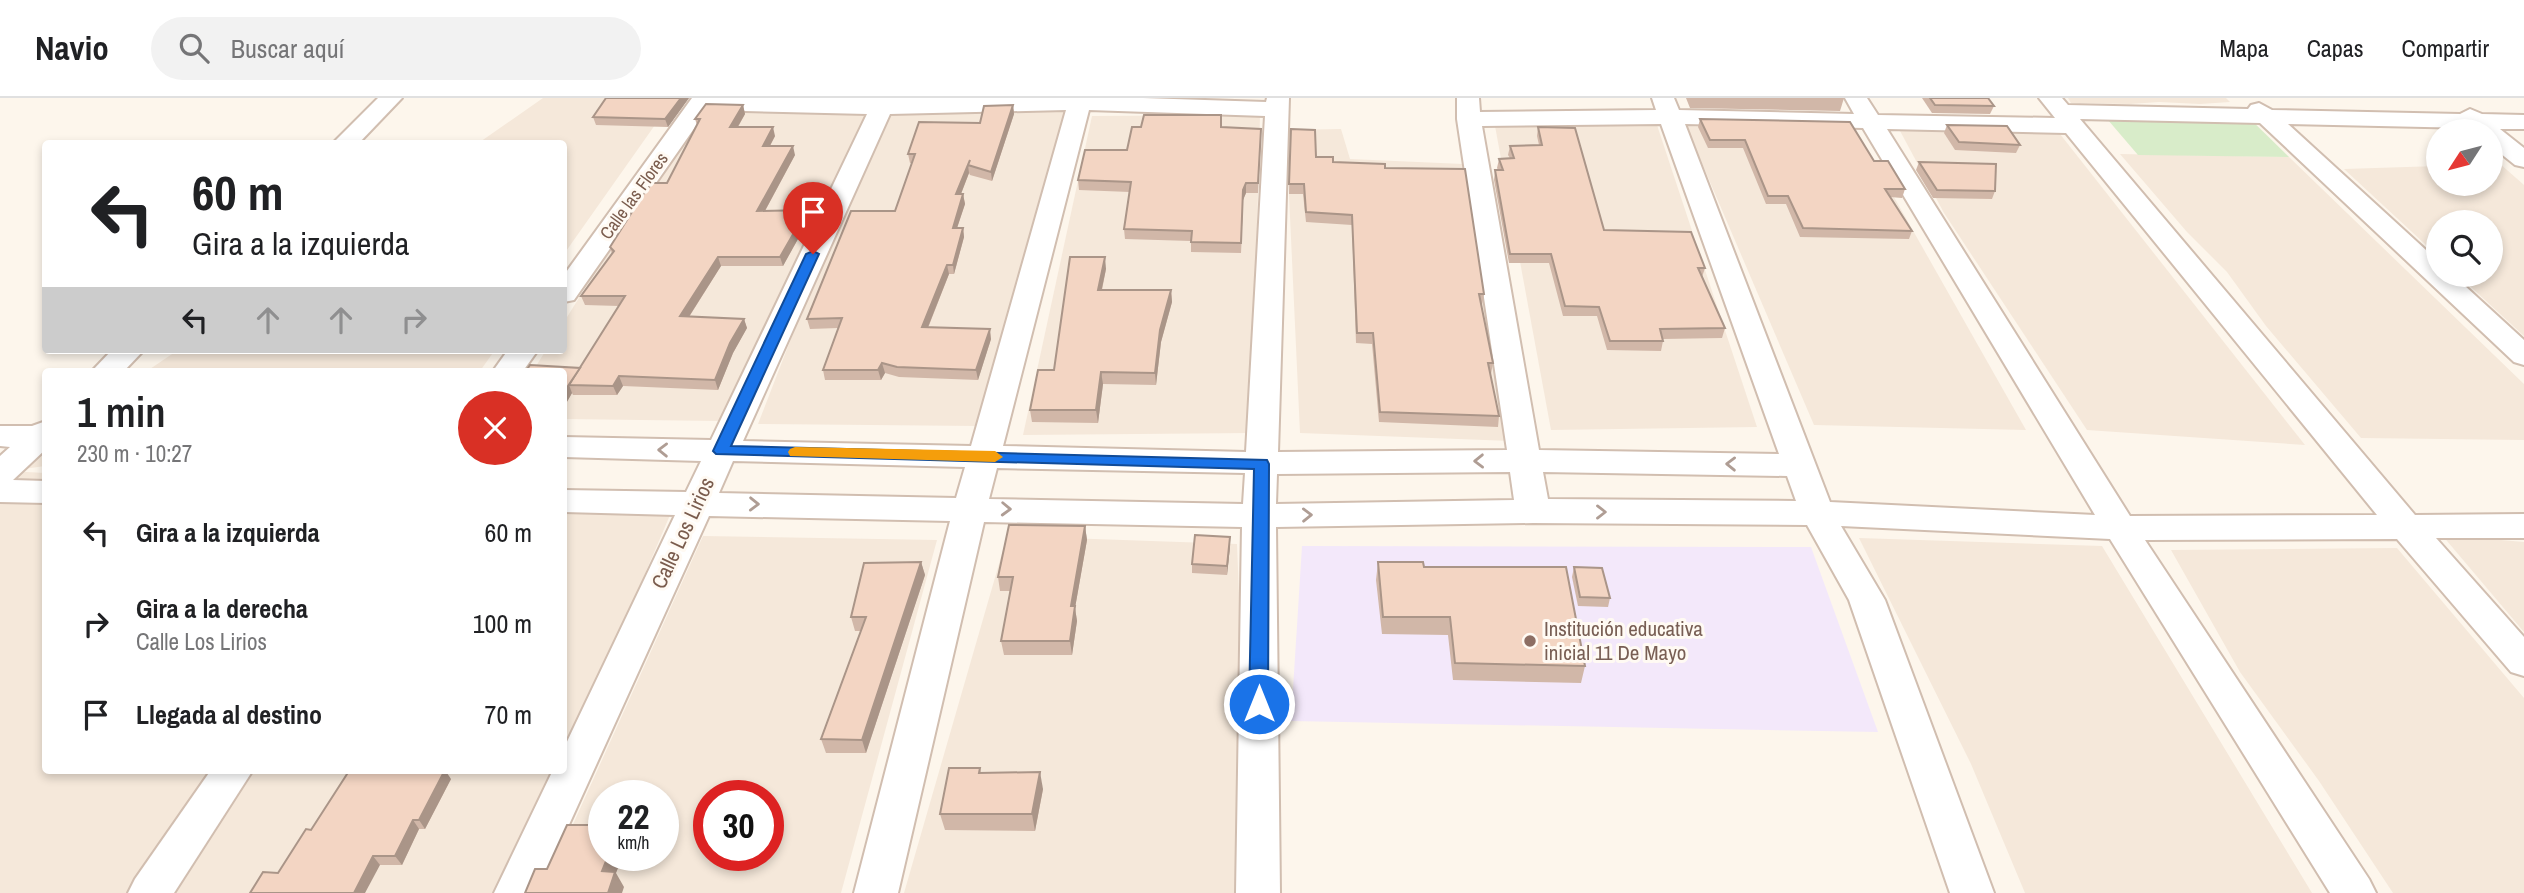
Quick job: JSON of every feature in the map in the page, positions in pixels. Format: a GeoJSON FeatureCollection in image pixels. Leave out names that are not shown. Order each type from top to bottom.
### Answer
{"type":"FeatureCollection","features":[{"type":"Feature","properties":{"kind":"street"},"geometry":{"type":"LineString","coordinates":[[348,140],[391,98]]}},
{"type":"Feature","properties":{"kind":"street"},"geometry":{"type":"LineString","coordinates":[[2246,98],[2524,356]]}},
{"type":"Feature","properties":{"kind":"street"},"geometry":{"type":"LineString","coordinates":[[2441,98],[2475,119]]}},
{"type":"Feature","properties":{"kind":"street"},"geometry":{"type":"LineString","coordinates":[[876,893],[983,456],[1093,100]]}},
{"type":"Feature","properties":{"kind":"street"},"geometry":{"type":"LineString","coordinates":[[702,101],[884,103],[1093,100],[1278,103],[1259,516],[1258,893]]}},
{"type":"Feature","properties":{"kind":"street","name":"Calle las Flores"},"geometry":{"type":"LineString","coordinates":[[567,290],[702,101]]}},
{"type":"Feature","properties":{"kind":"street","name":"Calle Los Lirios"},"geometry":{"type":"LineString","coordinates":[[516,893],[884,103]]}},
{"type":"Feature","properties":{"kind":"street"},"geometry":{"type":"LineString","coordinates":[[1666,107],[1817,513],[1867,600],[1972,893]]}},
{"type":"Feature","properties":{"kind":"street"},"geometry":{"type":"LineString","coordinates":[[1533,511],[1469,108],[1862,109],[2426,120]]}},
{"type":"Feature","properties":{"kind":"street"},"geometry":{"type":"LineString","coordinates":[[1862,109],[2120,528],[2354,893]]}},
{"type":"Feature","properties":{"kind":"street"},"geometry":{"type":"LineString","coordinates":[[2062,112],[2407,528],[2524,662]]}},
{"type":"Feature","properties":{"kind":"street"},"geometry":{"type":"LineString","coordinates":[[2503,122],[2524,122]]}},
{"type":"Feature","properties":{"kind":"street"},"geometry":{"type":"LineString","coordinates":[[2503,142],[2524,160]]}},
{"type":"Feature","properties":{"kind":"street"},"geometry":{"type":"LineString","coordinates":[[110,368],[125,354]]}},
{"type":"Feature","properties":{"kind":"street"},"geometry":{"type":"LineString","coordinates":[[0,436],[42,435]]}},
{"type":"Feature","properties":{"kind":"street"},"geometry":{"type":"LineString","coordinates":[[0,474],[42,436]]}},
{"type":"Feature","properties":{"kind":"street"},"geometry":{"type":"LineString","coordinates":[[567,447],[1262,464],[1524,461],[1799,465]]}},
{"type":"Feature","properties":{"kind":"street"},"geometry":{"type":"LineString","coordinates":[[0,491],[42,492]]}},
{"type":"Feature","properties":{"kind":"street"},"geometry":{"type":"LineString","coordinates":[[567,501],[1259,516],[1533,511],[1817,513],[2120,528],[2524,526]]}},
{"type":"Feature","properties":{"kind":"street"},"geometry":{"type":"LineString","coordinates":[[150,893],[230,774]]}},
{"type":"Feature","properties":{"kind":"shaded area"},"geometry":{"type":"Polygon","coordinates":[[[543,98],[674,98],[567,250],[567,140],[483,140],[543,98]]]}},
{"type":"Feature","properties":{"kind":"shaded area"},"geometry":{"type":"Polygon","coordinates":[[[2068,98],[2226,98],[2230,102],[2071,103],[2068,98]]]}},
{"type":"Feature","properties":{"kind":"shaded area"},"geometry":{"type":"Polygon","coordinates":[[[700,103],[1077,105],[978,426],[758,424],[877,116],[719,421],[567,419],[567,368],[535,368],[544,354],[567,354],[567,317],[700,103]]]}},
{"type":"Feature","properties":{"kind":"shaded area"},"geometry":{"type":"Polygon","coordinates":[[[1260,115],[1252,433],[1023,435],[1092,116],[1260,115]]]}},
{"type":"Feature","properties":{"kind":"shaded area"},"geometry":{"type":"Polygon","coordinates":[[[1657,125],[1757,427],[1551,430],[1495,126],[1657,125]]]}},
{"type":"Feature","properties":{"kind":"shaded area"},"geometry":{"type":"Polygon","coordinates":[[[1686,126],[1856,130],[2026,430],[1814,425],[1686,126]]]}},
{"type":"Feature","properties":{"kind":"shaded area"},"geometry":{"type":"Polygon","coordinates":[[[1341,129],[1350,159],[1463,164],[1511,441],[1300,433],[1286,130],[1341,129]]]}},
{"type":"Feature","properties":{"kind":"shaded area"},"geometry":{"type":"Polygon","coordinates":[[[1899,129],[2060,134],[2305,445],[2087,430],[1944,213],[1899,129]]]}},
{"type":"Feature","properties":{"kind":"shaded area"},"geometry":{"type":"Polygon","coordinates":[[[2120,154],[2289,157],[2524,384],[2524,440],[2361,438],[2266,326],[2227,272],[2187,232],[2120,154]]]}},
{"type":"Feature","properties":{"kind":"shaded area"},"geometry":{"type":"Polygon","coordinates":[[[2426,166],[2426,196],[2503,196],[2503,167],[2524,185],[2524,336],[2471,287],[2503,287],[2503,210],[2426,210],[2426,245],[2344,169],[2426,166]]]}},
{"type":"Feature","properties":{"kind":"shaded area"},"geometry":{"type":"Polygon","coordinates":[[[172,354],[492,354],[482,368],[151,368],[172,354]]]}},
{"type":"Feature","properties":{"kind":"shaded area"},"geometry":{"type":"Polygon","coordinates":[[[42,443],[42,466],[9,471],[42,473],[42,774],[225,774],[153,893],[0,893],[0,472],[42,443]]]}},
{"type":"Feature","properties":{"kind":"shaded area"},"geometry":{"type":"Polygon","coordinates":[[[567,506],[673,508],[567,757],[567,506]]]}},
{"type":"Feature","properties":{"kind":"shaded area"},"geometry":{"type":"Polygon","coordinates":[[[2442,535],[2524,542],[2524,632],[2442,535]]]}},
{"type":"Feature","properties":{"kind":"shaded area"},"geometry":{"type":"Polygon","coordinates":[[[703,536],[937,540],[841,893],[542,893],[588,791],[588,871],[679,871],[679,780],[593,780],[703,536]]]}},
{"type":"Feature","properties":{"kind":"shaded area"},"geometry":{"type":"Polygon","coordinates":[[[1007,536],[1237,544],[1251,893],[904,893],[1007,536]]]}},
{"type":"Feature","properties":{"kind":"shaded area"},"geometry":{"type":"Polygon","coordinates":[[[1859,538],[2102,546],[2312,893],[2025,893],[1971,764],[1859,538]]]}},
{"type":"Feature","properties":{"kind":"shaded area"},"geometry":{"type":"Polygon","coordinates":[[[1302,546],[1811,547],[1878,732],[1291,721],[1302,546]]]}},
{"type":"Feature","properties":{"kind":"shaded area"},"geometry":{"type":"Polygon","coordinates":[[[2397,548],[2524,698],[2524,893],[2393,893],[2319,781],[2240,672],[2171,550],[2397,548]]]}},
{"type":"Feature","properties":{"kind":"shaded area"},"geometry":{"type":"Polygon","coordinates":[[[242,774],[559,774],[508,893],[156,893],[242,774]]]}},
{"type":"Feature","properties":{"kind":"green space"},"geometry":{"type":"Polygon","coordinates":[[[2240,109],[2289,157],[2138,155],[2102,113],[2240,109]]]}},
{"type":"Feature","properties":{"kind":"building"},"geometry":{"type":"Polygon","coordinates":[[[606,98],[681,98],[665,119],[593,117],[606,98]]]}},
{"type":"Feature","properties":{"kind":"building"},"geometry":{"type":"Polygon","coordinates":[[[1930,98],[1988,98],[1994,106],[1935,105],[1930,98]]]}},
{"type":"Feature","properties":{"kind":"building"},"geometry":{"type":"Polygon","coordinates":[[[706,104],[743,105],[730,127],[773,127],[763,146],[793,146],[757,211],[807,210],[780,257],[718,257],[680,316],[744,319],[730,343],[715,380],[619,376],[613,386],[569,385],[625,296],[581,296],[614,251],[610,247],[642,196],[652,183],[667,183],[700,119],[695,119],[706,104]]]}},
{"type":"Feature","properties":{"kind":"building"},"geometry":{"type":"Polygon","coordinates":[[[1013,105],[991,172],[968,165],[970,160],[956,194],[963,194],[953,228],[963,228],[953,265],[947,265],[922,327],[990,329],[976,370],[897,367],[882,363],[878,370],[823,370],[842,318],[807,319],[851,211],[895,211],[915,154],[908,154],[919,122],[980,123],[984,106],[1013,105]]]}},
{"type":"Feature","properties":{"kind":"building"},"geometry":{"type":"Polygon","coordinates":[[[1144,115],[1221,115],[1221,127],[1261,129],[1258,183],[1246,183],[1243,190],[1241,243],[1191,242],[1192,231],[1124,229],[1131,182],[1078,180],[1085,150],[1127,150],[1132,127],[1141,127],[1144,115]]]}},
{"type":"Feature","properties":{"kind":"building"},"geometry":{"type":"Polygon","coordinates":[[[1700,119],[1850,122],[1874,161],[1888,161],[1905,189],[1885,189],[1912,231],[1803,228],[1788,196],[1768,196],[1745,140],[1710,140],[1700,119]]]}},
{"type":"Feature","properties":{"kind":"building"},"geometry":{"type":"Polygon","coordinates":[[[1947,125],[2007,126],[2020,145],[1959,142],[1947,125]]]}},
{"type":"Feature","properties":{"kind":"building"},"geometry":{"type":"Polygon","coordinates":[[[1538,127],[1575,128],[1604,230],[1691,232],[1705,268],[1698,268],[1725,328],[1660,329],[1663,341],[1610,341],[1599,307],[1565,306],[1551,254],[1510,254],[1495,170],[1503,170],[1499,159],[1514,158],[1510,146],[1542,145],[1538,127]]]}},
{"type":"Feature","properties":{"kind":"building"},"geometry":{"type":"Polygon","coordinates":[[[1291,129],[1315,130],[1316,157],[1333,157],[1333,162],[1385,164],[1385,168],[1465,169],[1484,294],[1479,294],[1493,363],[1488,363],[1499,416],[1380,412],[1373,333],[1357,333],[1352,215],[1306,212],[1304,184],[1289,184],[1291,129]]]}},
{"type":"Feature","properties":{"kind":"building"},"geometry":{"type":"Polygon","coordinates":[[[1919,162],[1996,164],[1995,191],[1937,190],[1919,162]]]}},
{"type":"Feature","properties":{"kind":"building"},"geometry":{"type":"Polygon","coordinates":[[[1070,257],[1105,257],[1098,290],[1171,290],[1160,330],[1155,373],[1101,372],[1096,410],[1030,410],[1038,370],[1054,370],[1070,257]]]}},
{"type":"Feature","properties":{"kind":"building"},"geometry":{"type":"Polygon","coordinates":[[[530,365],[580,368],[567,388],[567,368],[528,368],[530,365]]]}},
{"type":"Feature","properties":{"kind":"building"},"geometry":{"type":"Polygon","coordinates":[[[1009,525],[1085,526],[1071,606],[1075,606],[1070,641],[1001,641],[1013,577],[998,577],[1009,525]]]}},
{"type":"Feature","properties":{"kind":"building"},"geometry":{"type":"Polygon","coordinates":[[[1195,535],[1230,537],[1227,566],[1192,564],[1195,535]]]}},
{"type":"Feature","properties":{"kind":"building"},"geometry":{"type":"Polygon","coordinates":[[[921,562],[862,740],[821,739],[866,617],[851,617],[864,563],[921,562]]]}},
{"type":"Feature","properties":{"kind":"building"},"geometry":{"type":"Polygon","coordinates":[[[1378,562],[1423,562],[1424,567],[1566,567],[1585,666],[1455,663],[1450,617],[1383,617],[1378,562]]]}},
{"type":"Feature","properties":{"kind":"building"},"geometry":{"type":"Polygon","coordinates":[[[1574,567],[1602,568],[1610,598],[1580,597],[1574,567]]]}},
{"type":"Feature","properties":{"kind":"building"},"geometry":{"type":"Polygon","coordinates":[[[949,768],[980,768],[979,773],[1040,772],[1032,814],[940,814],[949,768]]]}},
{"type":"Feature","properties":{"kind":"building"},"geometry":{"type":"Polygon","coordinates":[[[347,774],[443,774],[419,820],[413,820],[395,856],[373,856],[354,893],[250,893],[263,872],[278,873],[306,829],[311,830],[347,774]]]}},
{"type":"Feature","properties":{"kind":"building"},"geometry":{"type":"Polygon","coordinates":[[[567,825],[588,825],[588,871],[615,872],[608,893],[525,893],[535,869],[547,869],[567,825]]]}},
{"type":"Feature","properties":{"kind":"slow traffic"},"geometry":{"type":"LineString","coordinates":[[795,452],[995,457]]}},
{"type":"Feature","properties":{"kind":"place","name":"Institución educativa inicial 11 De Mayo"},"geometry":{"type":"Point","coordinates":[1530,641]}},
{"type":"Feature","properties":{"kind":"route"},"geometry":{"type":"LineString","coordinates":[[813,254],[721,451],[1262,464],[1259,516],[1259,704]]}}]}
